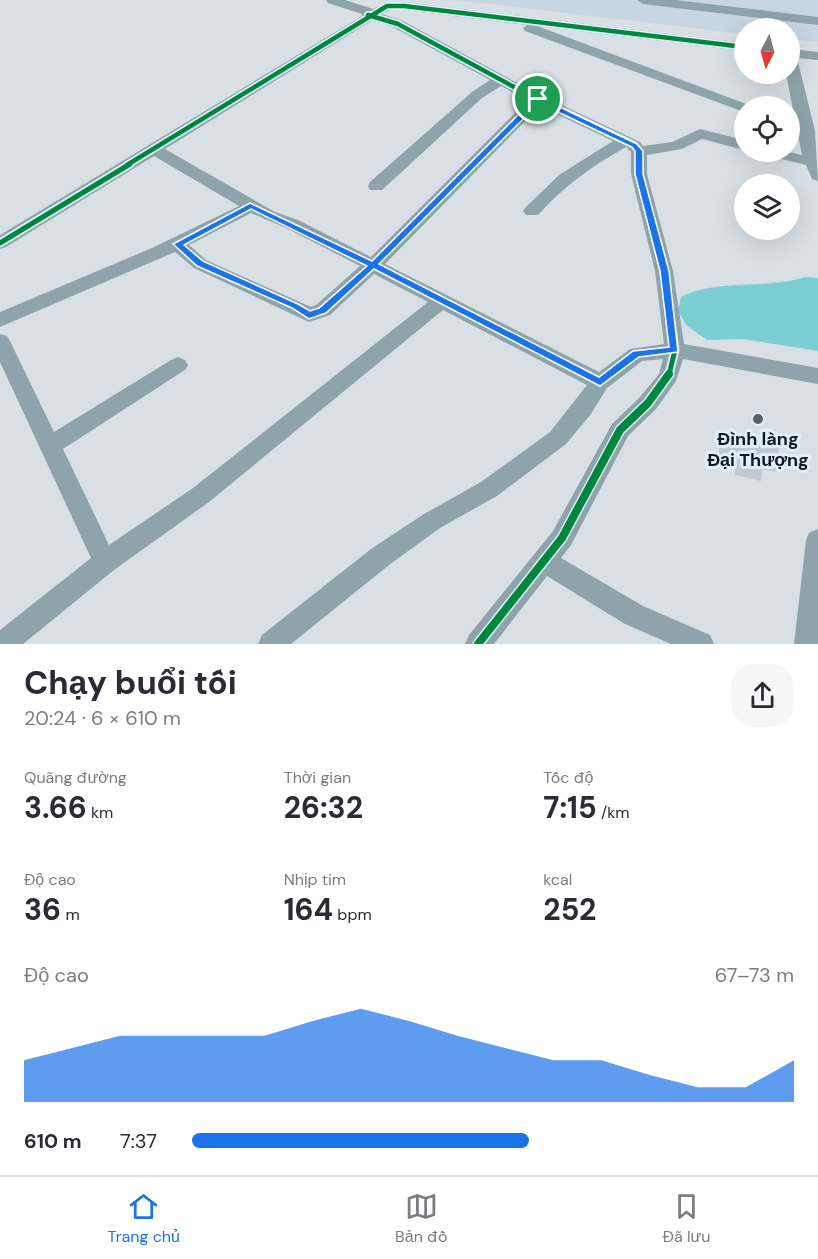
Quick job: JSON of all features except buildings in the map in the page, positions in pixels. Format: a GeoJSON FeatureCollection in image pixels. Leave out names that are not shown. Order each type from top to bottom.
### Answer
{"type":"FeatureCollection","features":[{"type":"Feature","properties":{"kind":"street"},"geometry":{"type":"LineString","coordinates":[[332,0],[386,19],[500,80],[625,141],[639,151],[676,146],[699,134],[734,143]]}},
{"type":"Feature","properties":{"kind":"street"},"geometry":{"type":"LineString","coordinates":[[643,0],[755,5],[818,11]]}},
{"type":"Feature","properties":{"kind":"street"},"geometry":{"type":"LineString","coordinates":[[727,0],[755,5],[775,18]]}},
{"type":"Feature","properties":{"kind":"street"},"geometry":{"type":"LineString","coordinates":[[0,243],[387,6],[404,6],[734,46]]}},
{"type":"Feature","properties":{"kind":"street"},"geometry":{"type":"LineString","coordinates":[[504,18],[734,104]]}},
{"type":"Feature","properties":{"kind":"street"},"geometry":{"type":"LineString","coordinates":[[800,22],[818,21]]}},
{"type":"Feature","properties":{"kind":"street"},"geometry":{"type":"LineString","coordinates":[[800,55],[818,56]]}},
{"type":"Feature","properties":{"kind":"street"},"geometry":{"type":"LineString","coordinates":[[376,186],[477,95],[500,80]]}},
{"type":"Feature","properties":{"kind":"street"},"geometry":{"type":"LineString","coordinates":[[796,84],[807,131],[809,152],[815,169]]}},
{"type":"Feature","properties":{"kind":"street"},"geometry":{"type":"LineString","coordinates":[[178,244],[200,264],[295,306],[309,315],[323,310],[373,265],[538,99]]}},
{"type":"Feature","properties":{"kind":"street"},"geometry":{"type":"LineString","coordinates":[[800,128],[807,131]]}},
{"type":"Feature","properties":{"kind":"street"},"geometry":{"type":"LineString","coordinates":[[532,211],[553,187],[576,169],[625,141]]}},
{"type":"Feature","properties":{"kind":"street"},"geometry":{"type":"LineString","coordinates":[[153,149],[250,206],[443,300],[600,382]]}},
{"type":"Feature","properties":{"kind":"street"},"geometry":{"type":"LineString","coordinates":[[478,644],[562,538],[621,430],[648,403],[669,376],[675,350],[664,271],[639,174],[639,151]]}},
{"type":"Feature","properties":{"kind":"street"},"geometry":{"type":"LineString","coordinates":[[797,162],[815,169]]}},
{"type":"Feature","properties":{"kind":"street"},"geometry":{"type":"LineString","coordinates":[[0,320],[74,286],[178,244],[250,206]]}},
{"type":"Feature","properties":{"kind":"street"},"geometry":{"type":"LineString","coordinates":[[3,639],[105,562],[201,495],[443,300]]}},
{"type":"Feature","properties":{"kind":"street"},"geometry":{"type":"LineString","coordinates":[[0,341],[105,562]]}},
{"type":"Feature","properties":{"kind":"street"},"geometry":{"type":"LineString","coordinates":[[271,644],[380,557],[432,520],[489,489],[558,438],[583,408],[600,382],[637,354],[675,350],[818,376]]}},
{"type":"Feature","properties":{"kind":"street"},"geometry":{"type":"LineString","coordinates":[[50,446],[178,365]]}},
{"type":"Feature","properties":{"kind":"street"},"geometry":{"type":"LineString","coordinates":[[807,644],[818,540]]}},
{"type":"Feature","properties":{"kind":"street"},"geometry":{"type":"LineString","coordinates":[[544,561],[634,615],[700,644]]}},
{"type":"Feature","properties":{"kind":"shaded area"},"geometry":{"type":"Polygon","coordinates":[[[456,0],[818,0],[818,42],[800,40],[800,18],[734,18],[734,33],[456,0]]]}},
{"type":"Feature","properties":{"kind":"water"},"geometry":{"type":"Polygon","coordinates":[[[805,277],[818,278],[818,351],[744,339],[707,340],[687,326],[678,311],[681,297],[695,291],[790,281],[805,277]]]}},
{"type":"Feature","properties":{"kind":"cycle path"},"geometry":{"type":"LineString","coordinates":[[0,243],[387,6],[404,6],[734,46]]}},
{"type":"Feature","properties":{"kind":"cycle path"},"geometry":{"type":"LineString","coordinates":[[368,15],[398,24],[527,94],[634,145],[639,151],[639,174],[664,271],[675,350],[669,376],[648,403],[620,430],[562,538],[478,644]]}},
{"type":"Feature","properties":{"kind":"place","name":"Đình làng Đại Thượng"},"geometry":{"type":"Point","coordinates":[758,419]}},
{"type":"Feature","properties":{"kind":"route"},"geometry":{"type":"LineString","coordinates":[[538,99],[373,265],[292,224],[250,206],[178,244],[200,264],[295,306],[309,315],[323,310],[373,265],[600,382],[637,354],[675,350],[664,271],[639,174],[639,151],[634,145],[538,99]]}}]}
